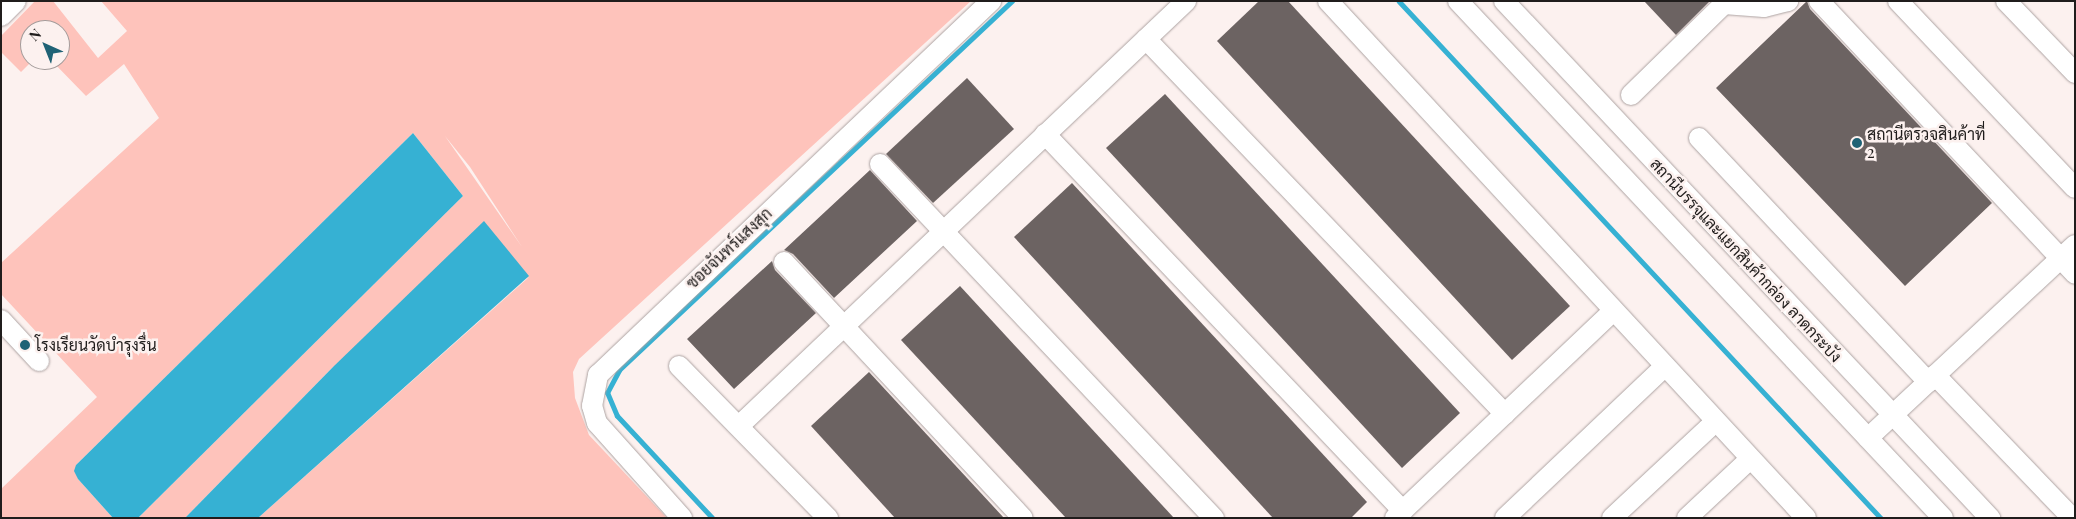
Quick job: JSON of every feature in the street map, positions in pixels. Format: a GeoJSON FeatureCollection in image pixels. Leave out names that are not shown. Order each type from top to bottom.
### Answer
{"type":"FeatureCollection","features":[{"type":"Feature","properties":{"kind":"street"},"geometry":{"type":"LineString","coordinates":[[1,16],[16,1]]}},
{"type":"Feature","properties":{"kind":"street","name":"ซอยจันทร์แสงสุก"},"geometry":{"type":"LineString","coordinates":[[682,518],[597,423],[592,406],[598,374],[991,1]]}},
{"type":"Feature","properties":{"kind":"street"},"geometry":{"type":"LineString","coordinates":[[739,426],[844,324],[1186,1]]}},
{"type":"Feature","properties":{"kind":"street"},"geometry":{"type":"LineString","coordinates":[[1328,1],[1612,312],[1806,518]]}},
{"type":"Feature","properties":{"kind":"street","name":"สถานีบรรจุและแยกสินค้ากล่อง ลาดกระบัง"},"geometry":{"type":"LineString","coordinates":[[1458,1],[1943,518]]}},
{"type":"Feature","properties":{"kind":"street","name":"สถานีบรรจุและแยกสินค้ากล่อง ลาดกระบัง"},"geometry":{"type":"LineString","coordinates":[[1504,1],[1990,518]]}},
{"type":"Feature","properties":{"kind":"street"},"geometry":{"type":"LineString","coordinates":[[1631,95],[1724,4],[1764,7],[1788,1]]}},
{"type":"Feature","properties":{"kind":"street"},"geometry":{"type":"LineString","coordinates":[[1819,1],[2075,274]]}},
{"type":"Feature","properties":{"kind":"street"},"geometry":{"type":"LineString","coordinates":[[1898,1],[2075,188]]}},
{"type":"Feature","properties":{"kind":"street"},"geometry":{"type":"LineString","coordinates":[[2006,1],[2075,74]]}},
{"type":"Feature","properties":{"kind":"street"},"geometry":{"type":"LineString","coordinates":[[1146,39],[1505,414]]}},
{"type":"Feature","properties":{"kind":"street"},"geometry":{"type":"LineString","coordinates":[[1045,134],[1399,514],[1612,312]]}},
{"type":"Feature","properties":{"kind":"street"},"geometry":{"type":"LineString","coordinates":[[1699,138],[1931,379],[2072,518]]}},
{"type":"Feature","properties":{"kind":"street"},"geometry":{"type":"LineString","coordinates":[[880,164],[1214,518]]}},
{"type":"Feature","properties":{"kind":"street"},"geometry":{"type":"LineString","coordinates":[[1868,438],[2075,245]]}},
{"type":"Feature","properties":{"kind":"street"},"geometry":{"type":"LineString","coordinates":[[784,262],[844,324],[1023,518]]}},
{"type":"Feature","properties":{"kind":"street"},"geometry":{"type":"LineString","coordinates":[[1,320],[38,361]]}},
{"type":"Feature","properties":{"kind":"street"},"geometry":{"type":"LineString","coordinates":[[679,366],[828,518]]}},
{"type":"Feature","properties":{"kind":"street"},"geometry":{"type":"LineString","coordinates":[[1505,518],[1664,367]]}},
{"type":"Feature","properties":{"kind":"street"},"geometry":{"type":"LineString","coordinates":[[1612,518],[1715,422]]}},
{"type":"Feature","properties":{"kind":"street"},"geometry":{"type":"LineString","coordinates":[[1687,518],[1750,459]]}},
{"type":"Feature","properties":{"kind":"shaded area"},"geometry":{"type":"Polygon","coordinates":[[[35,1],[53,1],[68,20],[20,20],[20,70],[23,70],[21,72],[1,52],[1,36],[35,1]]]}},
{"type":"Feature","properties":{"kind":"shaded area"},"geometry":{"type":"Polygon","coordinates":[[[101,1],[971,1],[579,359],[573,372],[575,398],[589,435],[667,518],[258,518],[529,277],[333,367],[185,518],[138,518],[463,196],[413,133],[76,465],[78,479],[113,518],[1,518],[1,489],[97,397],[1,294],[1,263],[159,118],[124,64],[86,96],[61,70],[70,70],[70,23],[98,58],[127,31],[101,1]],[[445,136],[522,247],[470,167],[445,136]]]}},
{"type":"Feature","properties":{"kind":"water"},"geometry":{"type":"Polygon","coordinates":[[[413,133],[463,196],[138,518],[113,518],[78,479],[74,471],[76,465],[413,133]]]}},
{"type":"Feature","properties":{"kind":"water"},"geometry":{"type":"Polygon","coordinates":[[[484,221],[529,276],[258,518],[185,518],[333,367],[484,221]]]}},
{"type":"Feature","properties":{"kind":"building"},"geometry":{"type":"Polygon","coordinates":[[[1259,1],[1288,1],[1570,306],[1512,360],[1217,41],[1259,1]]]}},
{"type":"Feature","properties":{"kind":"building"},"geometry":{"type":"Polygon","coordinates":[[[1644,1],[1710,1],[1676,35],[1644,1]]]}},
{"type":"Feature","properties":{"kind":"building","name":"สถานีตรวจสินค้าที่ 2"},"geometry":{"type":"Polygon","coordinates":[[[1807,1],[1810,9],[1992,203],[1905,286],[1716,88],[1807,1]]]}},
{"type":"Feature","properties":{"kind":"building"},"geometry":{"type":"Polygon","coordinates":[[[967,78],[1014,129],[933,203],[886,154],[967,78]]]}},
{"type":"Feature","properties":{"kind":"building"},"geometry":{"type":"Polygon","coordinates":[[[1165,94],[1460,413],[1402,468],[1106,148],[1165,94]]]}},
{"type":"Feature","properties":{"kind":"building"},"geometry":{"type":"Polygon","coordinates":[[[870,170],[917,221],[834,298],[793,254],[784,250],[870,170]]]}},
{"type":"Feature","properties":{"kind":"building"},"geometry":{"type":"Polygon","coordinates":[[[1072,183],[1367,502],[1351,518],[1273,518],[1014,237],[1072,183]]]}},
{"type":"Feature","properties":{"kind":"building"},"geometry":{"type":"Polygon","coordinates":[[[772,261],[775,270],[816,313],[734,389],[687,339],[772,261]]]}},
{"type":"Feature","properties":{"kind":"building"},"geometry":{"type":"Polygon","coordinates":[[[960,286],[1174,518],[1066,518],[901,340],[960,286]]]}},
{"type":"Feature","properties":{"kind":"building"},"geometry":{"type":"Polygon","coordinates":[[[869,372],[1004,518],[895,518],[811,426],[869,372]]]}},
{"type":"Feature","properties":{"kind":"waterway"},"geometry":{"type":"LineString","coordinates":[[712,518],[617,416],[607,393],[619,370],[1012,1]]}},
{"type":"Feature","properties":{"kind":"waterway"},"geometry":{"type":"LineString","coordinates":[[1399,1],[1881,518]]}},
{"type":"Feature","properties":{"kind":"place","name":"สถานีตรวจสินค้าที่ 2"},"geometry":{"type":"Point","coordinates":[1857,143]}},
{"type":"Feature","properties":{"kind":"place","name":"โรงเรียนวัดบำรุงรื่น"},"geometry":{"type":"Point","coordinates":[25,345]}}]}
